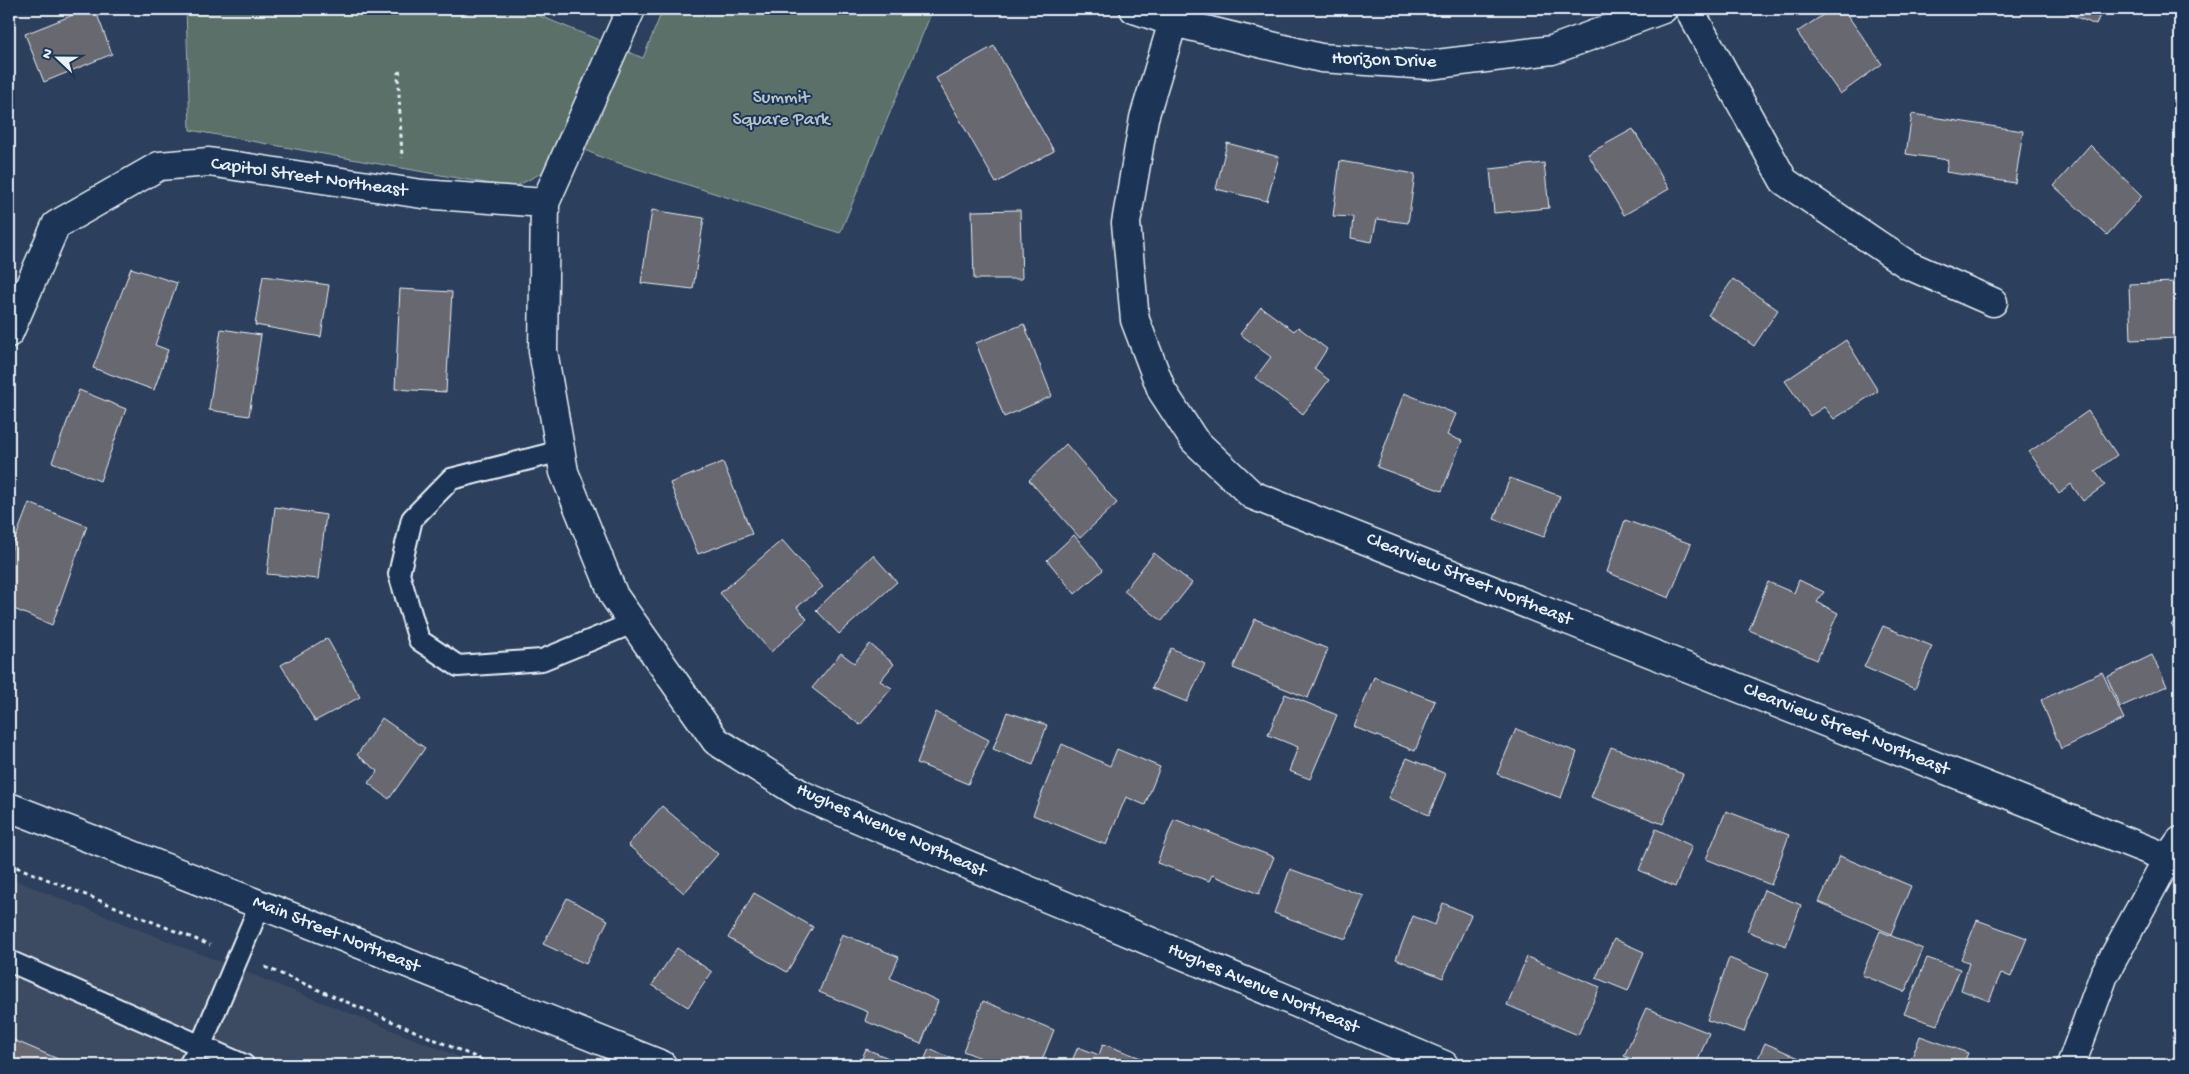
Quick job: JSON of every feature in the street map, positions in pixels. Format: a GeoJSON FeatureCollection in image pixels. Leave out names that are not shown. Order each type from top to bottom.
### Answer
{"type":"FeatureCollection","features":[{"type":"Feature","properties":{"kind":"street","name":"Hughes Avenue Northeast"},"geometry":{"type":"LineString","coordinates":[[630,9],[545,203],[543,351],[564,472],[614,596],[716,741],[802,796],[1444,1065]]}},
{"type":"Feature","properties":{"kind":"street","name":"Horizon Drive"},"geometry":{"type":"LineString","coordinates":[[1134,9],[1173,22],[1321,58],[1429,65],[1552,50],[1663,9]]}},
{"type":"Feature","properties":{"kind":"street"},"geometry":{"type":"LineString","coordinates":[[1689,9],[1784,181],[1908,265],[1993,302]]}},
{"type":"Feature","properties":{"kind":"street","name":"Clearview Street Northeast"},"geometry":{"type":"LineString","coordinates":[[1173,22],[1144,118],[1126,223],[1135,320],[1162,391],[1194,440],[1252,495],[2174,850]]}},
{"type":"Feature","properties":{"kind":"street","name":"Capitol Street Northeast"},"geometry":{"type":"LineString","coordinates":[[9,333],[56,225],[159,166],[209,162],[404,191],[545,203]]}},
{"type":"Feature","properties":{"kind":"street","name":"Main Street Northeast"},"geometry":{"type":"LineString","coordinates":[[9,807],[662,1065]]}},
{"type":"Feature","properties":{"kind":"street"},"geometry":{"type":"LineString","coordinates":[[2071,1065],[2104,975],[2174,850]]}},
{"type":"Feature","properties":{"kind":"lane"},"geometry":{"type":"LineString","coordinates":[[561,451],[451,480],[412,519],[399,574],[419,640],[458,666],[532,661],[542,660],[633,623]]}},
{"type":"Feature","properties":{"kind":"lane"},"geometry":{"type":"LineString","coordinates":[[189,1065],[200,1047],[260,905]]}},
{"type":"Feature","properties":{"kind":"lane"},"geometry":{"type":"LineString","coordinates":[[9,961],[67,985],[200,1047],[244,1065]]}},
{"type":"Feature","properties":{"kind":"path"},"geometry":{"type":"LineString","coordinates":[[401,72],[398,73],[404,191]]}},
{"type":"Feature","properties":{"kind":"shaded area"},"geometry":{"type":"Polygon","coordinates":[[[9,878],[480,1065],[9,1065],[9,878]]]}},
{"type":"Feature","properties":{"kind":"green space","name":"Summit Square Park"},"geometry":{"type":"Polygon","coordinates":[[[186,9],[523,9],[643,58],[663,9],[933,9],[840,233],[603,158],[557,138],[549,169],[513,188],[190,130],[186,9]]]}},
{"type":"Feature","properties":{"kind":"building"},"geometry":{"type":"Polygon","coordinates":[[[88,9],[95,9],[112,54],[44,82],[25,34],[88,9]]]}},
{"type":"Feature","properties":{"kind":"building"},"geometry":{"type":"Polygon","coordinates":[[[1832,9],[1843,9],[1882,64],[1840,94],[1797,32],[1832,9]]]}},
{"type":"Feature","properties":{"kind":"building"},"geometry":{"type":"Polygon","coordinates":[[[2057,9],[2102,9],[2096,25],[2057,9]]]}},
{"type":"Feature","properties":{"kind":"building"},"geometry":{"type":"Polygon","coordinates":[[[994,46],[1054,151],[996,183],[936,78],[994,46]]]}},
{"type":"Feature","properties":{"kind":"building"},"geometry":{"type":"Polygon","coordinates":[[[1912,114],[2023,131],[2015,183],[1946,172],[1948,160],[1906,154],[1912,114]]]}},
{"type":"Feature","properties":{"kind":"building"},"geometry":{"type":"Polygon","coordinates":[[[1633,129],[1669,189],[1624,215],[1588,154],[1633,129]]]}},
{"type":"Feature","properties":{"kind":"building"},"geometry":{"type":"Polygon","coordinates":[[[1227,143],[1279,157],[1267,201],[1216,189],[1227,143]]]}},
{"type":"Feature","properties":{"kind":"building"},"geometry":{"type":"Polygon","coordinates":[[[2090,145],[2142,196],[2107,235],[2054,186],[2090,145]]]}},
{"type":"Feature","properties":{"kind":"building"},"geometry":{"type":"Polygon","coordinates":[[[1340,161],[1415,174],[1408,223],[1377,219],[1372,242],[1351,238],[1353,217],[1333,216],[1340,161]]]}},
{"type":"Feature","properties":{"kind":"building"},"geometry":{"type":"Polygon","coordinates":[[[1544,163],[1549,208],[1494,213],[1490,169],[1544,163]]]}},
{"type":"Feature","properties":{"kind":"building"},"geometry":{"type":"Polygon","coordinates":[[[652,210],[704,218],[693,289],[641,283],[652,210]]]}},
{"type":"Feature","properties":{"kind":"building"},"geometry":{"type":"Polygon","coordinates":[[[1020,210],[1022,279],[974,279],[972,211],[1020,210]]]}},
{"type":"Feature","properties":{"kind":"building"},"geometry":{"type":"Polygon","coordinates":[[[131,268],[177,283],[155,345],[168,350],[154,390],[93,368],[131,268]]]}},
{"type":"Feature","properties":{"kind":"building"},"geometry":{"type":"Polygon","coordinates":[[[263,276],[329,285],[321,337],[255,325],[263,276]]]}},
{"type":"Feature","properties":{"kind":"building"},"geometry":{"type":"Polygon","coordinates":[[[1733,279],[1778,310],[1754,346],[1708,315],[1733,279]]]}},
{"type":"Feature","properties":{"kind":"building"},"geometry":{"type":"Polygon","coordinates":[[[2174,282],[2177,338],[2131,340],[2129,284],[2174,282]]]}},
{"type":"Feature","properties":{"kind":"building"},"geometry":{"type":"Polygon","coordinates":[[[400,289],[452,292],[446,392],[395,389],[400,289]]]}},
{"type":"Feature","properties":{"kind":"building"},"geometry":{"type":"Polygon","coordinates":[[[1261,307],[1294,331],[1298,327],[1327,349],[1314,369],[1329,380],[1303,414],[1255,378],[1271,357],[1240,334],[1261,307]]]}},
{"type":"Feature","properties":{"kind":"building"},"geometry":{"type":"Polygon","coordinates":[[[1024,324],[1052,396],[1004,417],[976,343],[1024,324]]]}},
{"type":"Feature","properties":{"kind":"building"},"geometry":{"type":"Polygon","coordinates":[[[221,329],[261,335],[249,416],[209,410],[221,329]]]}},
{"type":"Feature","properties":{"kind":"building"},"geometry":{"type":"Polygon","coordinates":[[[1846,340],[1878,391],[1834,419],[1824,407],[1810,416],[1785,381],[1846,340]]]}},
{"type":"Feature","properties":{"kind":"building"},"geometry":{"type":"Polygon","coordinates":[[[79,390],[126,409],[100,481],[52,462],[79,390]]]}},
{"type":"Feature","properties":{"kind":"building"},"geometry":{"type":"Polygon","coordinates":[[[1404,393],[1456,414],[1447,435],[1462,441],[1442,491],[1377,467],[1404,393]]]}},
{"type":"Feature","properties":{"kind":"building"},"geometry":{"type":"Polygon","coordinates":[[[2088,411],[2117,455],[2095,471],[2105,485],[2083,501],[2071,484],[2059,494],[2029,452],[2088,411]]]}},
{"type":"Feature","properties":{"kind":"building"},"geometry":{"type":"Polygon","coordinates":[[[1066,444],[1117,503],[1080,538],[1029,480],[1066,444]]]}},
{"type":"Feature","properties":{"kind":"building"},"geometry":{"type":"Polygon","coordinates":[[[723,462],[752,534],[698,554],[670,483],[723,462]]]}},
{"type":"Feature","properties":{"kind":"building"},"geometry":{"type":"Polygon","coordinates":[[[1510,478],[1560,496],[1544,537],[1494,519],[1510,478]]]}},
{"type":"Feature","properties":{"kind":"building"},"geometry":{"type":"Polygon","coordinates":[[[29,503],[87,526],[52,625],[9,607],[9,555],[29,503]]]}},
{"type":"Feature","properties":{"kind":"building"},"geometry":{"type":"Polygon","coordinates":[[[275,507],[326,515],[318,579],[267,574],[275,507]]]}},
{"type":"Feature","properties":{"kind":"building"},"geometry":{"type":"Polygon","coordinates":[[[1625,520],[1691,544],[1669,598],[1607,572],[1625,520]]]}},
{"type":"Feature","properties":{"kind":"building"},"geometry":{"type":"Polygon","coordinates":[[[1074,535],[1103,570],[1075,594],[1047,560],[1074,535]]]}},
{"type":"Feature","properties":{"kind":"building"},"geometry":{"type":"Polygon","coordinates":[[[782,540],[823,587],[797,607],[807,619],[771,652],[720,593],[782,540]]]}},
{"type":"Feature","properties":{"kind":"building"},"geometry":{"type":"Polygon","coordinates":[[[1154,553],[1192,583],[1162,621],[1124,591],[1154,553]]]}},
{"type":"Feature","properties":{"kind":"building"},"geometry":{"type":"Polygon","coordinates":[[[873,555],[897,582],[839,634],[816,610],[873,555]]]}},
{"type":"Feature","properties":{"kind":"building"},"geometry":{"type":"Polygon","coordinates":[[[1799,580],[1824,592],[1817,602],[1838,613],[1817,660],[1749,630],[1768,582],[1794,593],[1799,580]]]}},
{"type":"Feature","properties":{"kind":"building"},"geometry":{"type":"Polygon","coordinates":[[[2180,615],[2180,633],[2171,625],[2180,615]]]}},
{"type":"Feature","properties":{"kind":"building"},"geometry":{"type":"Polygon","coordinates":[[[1255,619],[1328,649],[1308,698],[1233,668],[1255,619]]]}},
{"type":"Feature","properties":{"kind":"building"},"geometry":{"type":"Polygon","coordinates":[[[1883,626],[1932,646],[1915,689],[1864,667],[1883,626]]]}},
{"type":"Feature","properties":{"kind":"building"},"geometry":{"type":"Polygon","coordinates":[[[327,638],[360,697],[315,721],[281,665],[327,638]]]}},
{"type":"Feature","properties":{"kind":"building"},"geometry":{"type":"Polygon","coordinates":[[[870,644],[894,664],[880,681],[892,688],[860,725],[812,688],[841,653],[854,663],[870,644]]]}},
{"type":"Feature","properties":{"kind":"building"},"geometry":{"type":"Polygon","coordinates":[[[1171,648],[1205,664],[1187,702],[1152,688],[1171,648]]]}},
{"type":"Feature","properties":{"kind":"building"},"geometry":{"type":"Polygon","coordinates":[[[2152,655],[2167,686],[2120,707],[2107,677],[2152,655]]]}},
{"type":"Feature","properties":{"kind":"building"},"geometry":{"type":"Polygon","coordinates":[[[2102,672],[2124,719],[2061,749],[2041,700],[2102,672]]]}},
{"type":"Feature","properties":{"kind":"building"},"geometry":{"type":"Polygon","coordinates":[[[1374,677],[1435,701],[1415,751],[1354,727],[1374,677]]]}},
{"type":"Feature","properties":{"kind":"building"},"geometry":{"type":"Polygon","coordinates":[[[1285,694],[1337,715],[1310,779],[1289,771],[1298,747],[1268,735],[1285,694]]]}},
{"type":"Feature","properties":{"kind":"building"},"geometry":{"type":"Polygon","coordinates":[[[936,712],[989,740],[968,784],[917,763],[936,712]]]}},
{"type":"Feature","properties":{"kind":"building"},"geometry":{"type":"Polygon","coordinates":[[[1007,712],[1047,725],[1033,765],[993,749],[1007,712]]]}},
{"type":"Feature","properties":{"kind":"building"},"geometry":{"type":"Polygon","coordinates":[[[382,718],[425,748],[389,799],[368,783],[378,771],[357,755],[382,718]]]}},
{"type":"Feature","properties":{"kind":"building"},"geometry":{"type":"Polygon","coordinates":[[[1516,729],[1577,752],[1561,798],[1497,774],[1516,729]]]}},
{"type":"Feature","properties":{"kind":"building"},"geometry":{"type":"Polygon","coordinates":[[[1062,744],[1110,766],[1117,749],[1160,767],[1145,805],[1126,797],[1106,845],[1033,815],[1062,744]]]}},
{"type":"Feature","properties":{"kind":"building"},"geometry":{"type":"Polygon","coordinates":[[[1611,747],[1683,774],[1663,824],[1591,797],[1611,747]]]}},
{"type":"Feature","properties":{"kind":"building"},"geometry":{"type":"Polygon","coordinates":[[[1407,758],[1446,774],[1429,815],[1388,798],[1407,758]]]}},
{"type":"Feature","properties":{"kind":"building"},"geometry":{"type":"Polygon","coordinates":[[[662,806],[718,854],[684,893],[628,845],[662,806]]]}},
{"type":"Feature","properties":{"kind":"building"},"geometry":{"type":"Polygon","coordinates":[[[1726,811],[1789,835],[1771,885],[1706,859],[1726,811]]]}},
{"type":"Feature","properties":{"kind":"building"},"geometry":{"type":"Polygon","coordinates":[[[1174,819],[1274,857],[1259,894],[1212,875],[1209,881],[1157,863],[1174,819]]]}},
{"type":"Feature","properties":{"kind":"building"},"geometry":{"type":"Polygon","coordinates":[[[1656,829],[1692,846],[1675,887],[1639,870],[1656,829]]]}},
{"type":"Feature","properties":{"kind":"building"},"geometry":{"type":"Polygon","coordinates":[[[1840,856],[1911,886],[1891,934],[1819,902],[1840,856]]]}},
{"type":"Feature","properties":{"kind":"building"},"geometry":{"type":"Polygon","coordinates":[[[1290,869],[1364,896],[1346,939],[1274,913],[1290,869]]]}},
{"type":"Feature","properties":{"kind":"building"},"geometry":{"type":"Polygon","coordinates":[[[1764,890],[1801,905],[1786,946],[1747,931],[1764,890]]]}},
{"type":"Feature","properties":{"kind":"building"},"geometry":{"type":"Polygon","coordinates":[[[754,893],[813,927],[787,972],[728,938],[754,893]]]}},
{"type":"Feature","properties":{"kind":"building"},"geometry":{"type":"Polygon","coordinates":[[[567,898],[608,920],[586,964],[543,944],[567,898]]]}},
{"type":"Feature","properties":{"kind":"building"},"geometry":{"type":"Polygon","coordinates":[[[1443,903],[1471,915],[1443,978],[1396,959],[1413,916],[1435,925],[1443,903]]]}},
{"type":"Feature","properties":{"kind":"building"},"geometry":{"type":"Polygon","coordinates":[[[1977,920],[2027,938],[2011,977],[2001,973],[1989,1001],[1961,990],[1969,963],[1961,959],[1977,920]]]}},
{"type":"Feature","properties":{"kind":"building"},"geometry":{"type":"Polygon","coordinates":[[[1880,931],[1923,949],[1905,992],[1862,975],[1880,931]]]}},
{"type":"Feature","properties":{"kind":"building"},"geometry":{"type":"Polygon","coordinates":[[[842,934],[899,957],[890,978],[938,1001],[921,1044],[865,1021],[868,1012],[819,992],[842,934]]]}},
{"type":"Feature","properties":{"kind":"building"},"geometry":{"type":"Polygon","coordinates":[[[1614,939],[1644,952],[1628,991],[1596,978],[1614,939]]]}},
{"type":"Feature","properties":{"kind":"building"},"geometry":{"type":"Polygon","coordinates":[[[677,948],[712,972],[688,1007],[652,985],[677,948]]]}},
{"type":"Feature","properties":{"kind":"building"},"geometry":{"type":"Polygon","coordinates":[[[1527,957],[1600,987],[1578,1035],[1507,1005],[1527,957]]]}},
{"type":"Feature","properties":{"kind":"building"},"geometry":{"type":"Polygon","coordinates":[[[1729,958],[1768,974],[1744,1032],[1707,1020],[1729,958]]]}},
{"type":"Feature","properties":{"kind":"building"},"geometry":{"type":"Polygon","coordinates":[[[1927,958],[1960,969],[1937,1025],[1904,1014],[1927,958]]]}},
{"type":"Feature","properties":{"kind":"building"},"geometry":{"type":"Polygon","coordinates":[[[983,1001],[1054,1030],[1040,1065],[999,1065],[963,1051],[983,1001]]]}},
{"type":"Feature","properties":{"kind":"building"},"geometry":{"type":"Polygon","coordinates":[[[1646,1008],[1709,1033],[1696,1065],[1646,1065],[1624,1056],[1646,1008]]]}},
{"type":"Feature","properties":{"kind":"building"},"geometry":{"type":"Polygon","coordinates":[[[2180,1020],[2180,1041],[2173,1037],[2180,1020]]]}},
{"type":"Feature","properties":{"kind":"building"},"geometry":{"type":"Polygon","coordinates":[[[1920,1036],[1968,1053],[1963,1065],[1909,1065],[1920,1036]]]}},
{"type":"Feature","properties":{"kind":"building"},"geometry":{"type":"Polygon","coordinates":[[[9,1038],[72,1065],[9,1065],[9,1038]]]}},
{"type":"Feature","properties":{"kind":"building"},"geometry":{"type":"Polygon","coordinates":[[[1765,1043],[1815,1065],[1755,1065],[1765,1043]]]}},
{"type":"Feature","properties":{"kind":"building"},"geometry":{"type":"Polygon","coordinates":[[[1103,1044],[1160,1065],[1070,1065],[1078,1047],[1099,1055],[1103,1044]]]}},
{"type":"Feature","properties":{"kind":"building"},"geometry":{"type":"Polygon","coordinates":[[[866,1049],[906,1065],[859,1065],[866,1049]]]}},
{"type":"Feature","properties":{"kind":"building"},"geometry":{"type":"Polygon","coordinates":[[[929,1049],[963,1063],[962,1065],[922,1065],[929,1049]]]}}]}
